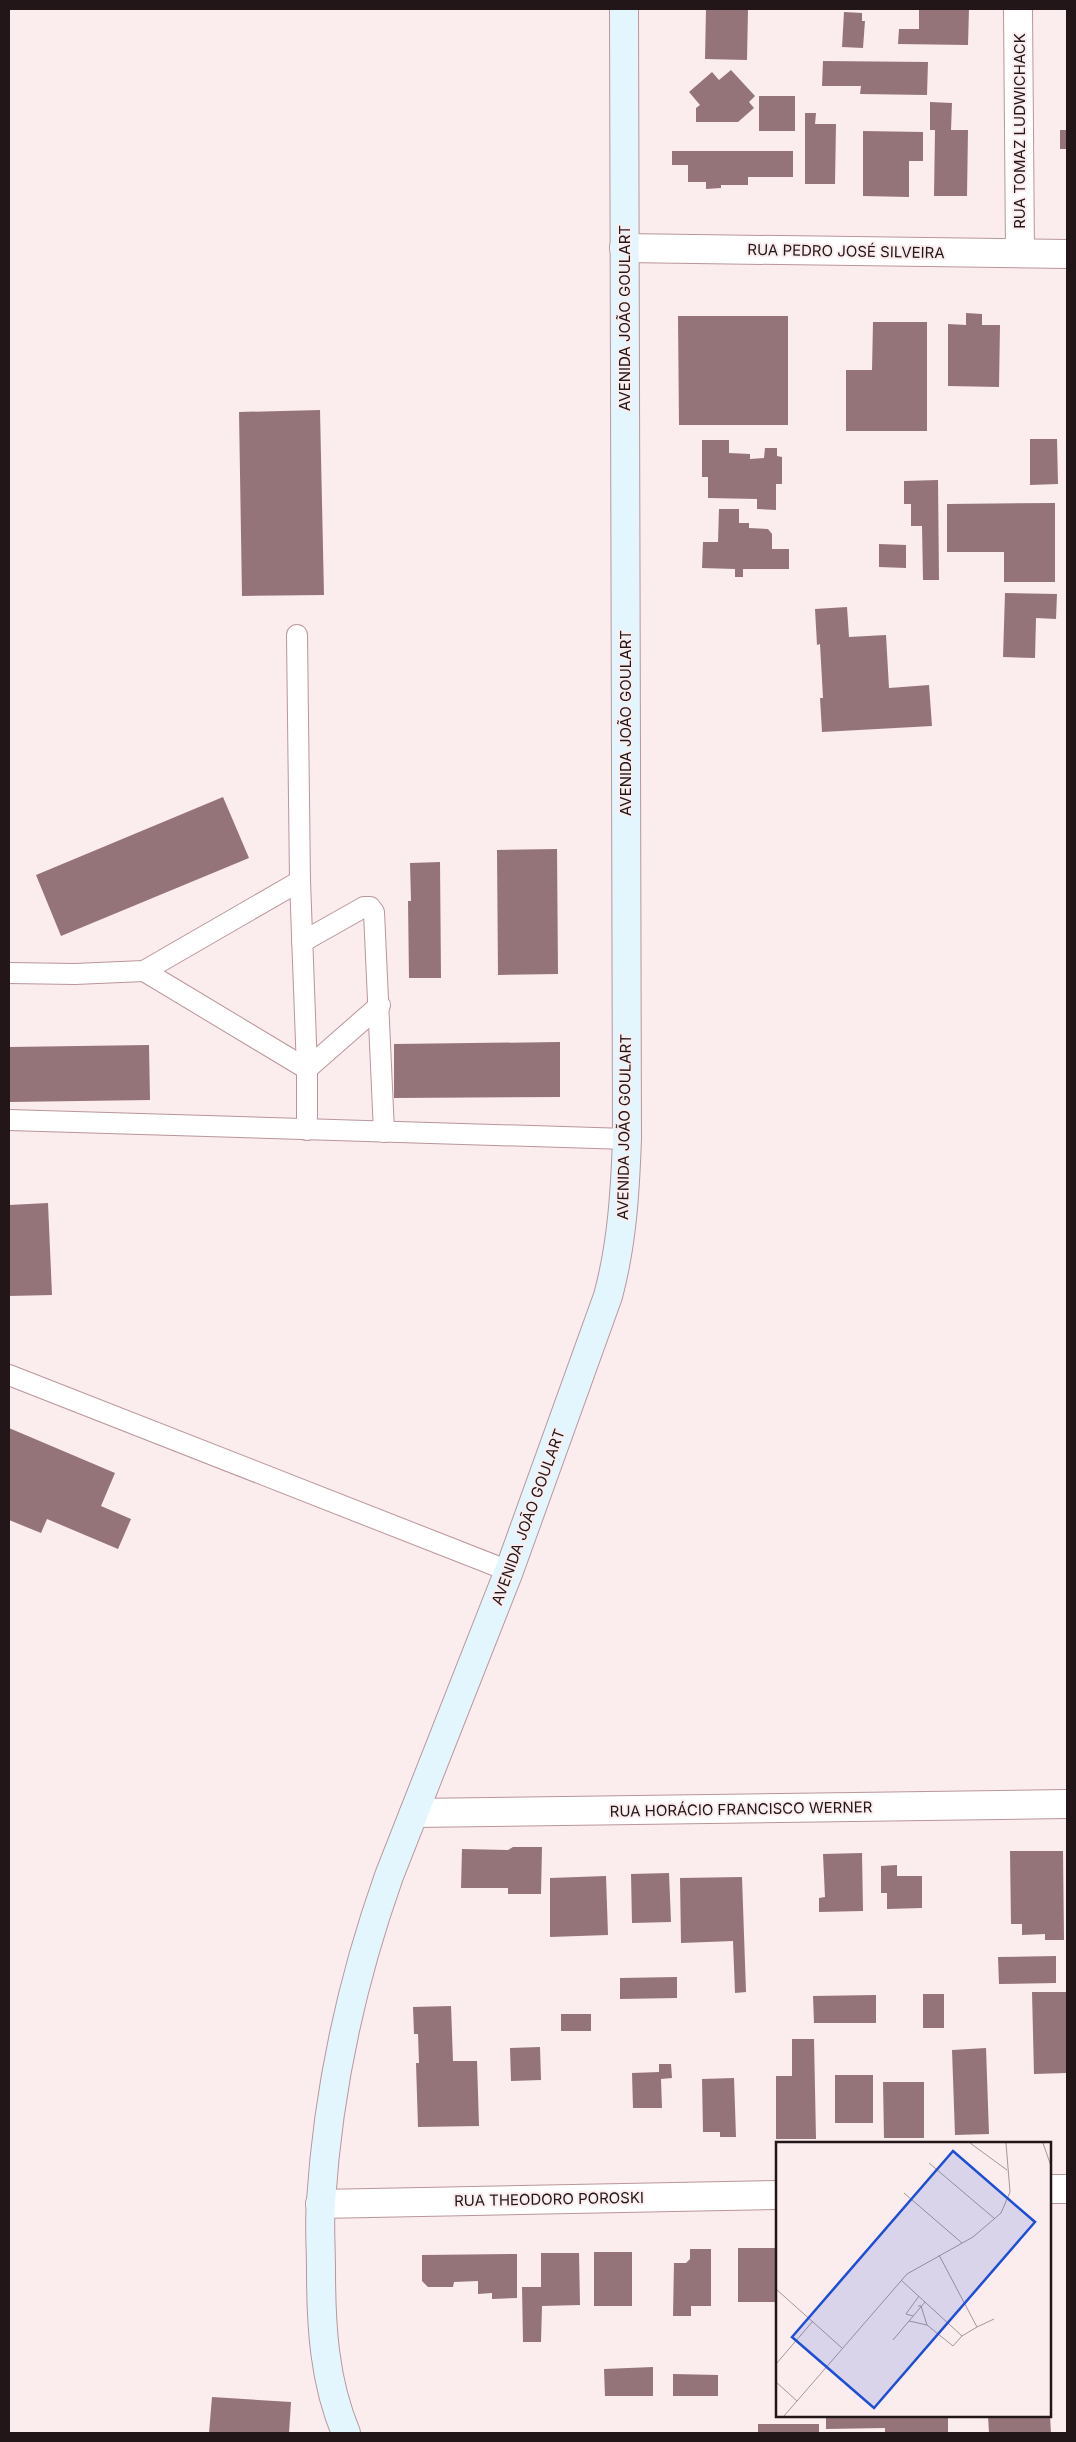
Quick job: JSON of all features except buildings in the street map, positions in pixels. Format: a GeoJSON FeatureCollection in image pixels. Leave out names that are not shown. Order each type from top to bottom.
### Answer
{"type":"FeatureCollection","features":[{"type":"Feature","properties":{"kind":"main road","name":"AVENIDA JOÃO GOULART"},"geometry":{"type":"LineString","coordinates":[[346,2433],[335,2408],[325,2354],[321,2287],[320,2204],[334,2088],[348,2013],[371,1926],[508,1571],[608,1296],[618,1258],[623,1221],[627,1140],[624,9]]}},
{"type":"Feature","properties":{"kind":"street","name":"RUA TOMAZ LUDWICHACK"},"geometry":{"type":"LineString","coordinates":[[1018,9],[1020,253]]}},
{"type":"Feature","properties":{"kind":"street","name":"RUA PEDRO JOSÉ SILVEIRA"},"geometry":{"type":"LineString","coordinates":[[624,248],[1067,254]]}},
{"type":"Feature","properties":{"kind":"street","name":"RUA HORÁCIO FRANCISCO WERNER"},"geometry":{"type":"LineString","coordinates":[[414,1813],[1067,1804]]}},
{"type":"Feature","properties":{"kind":"street"},"geometry":{"type":"LineString","coordinates":[[1051,2189],[1067,2189]]}},
{"type":"Feature","properties":{"kind":"street","name":"RUA THEODORO POROSKI"},"geometry":{"type":"LineString","coordinates":[[320,2204],[776,2195]]}},
{"type":"Feature","properties":{"kind":"lane"},"geometry":{"type":"LineString","coordinates":[[296,636],[307,1130]]}},
{"type":"Feature","properties":{"kind":"lane"},"geometry":{"type":"LineString","coordinates":[[9,973],[75,974],[144,971],[300,880]]}},
{"type":"Feature","properties":{"kind":"lane"},"geometry":{"type":"LineString","coordinates":[[302,942],[364,907],[370,907],[374,912],[380,1004],[384,1132]]}},
{"type":"Feature","properties":{"kind":"lane"},"geometry":{"type":"LineString","coordinates":[[144,971],[307,1069]]}},
{"type":"Feature","properties":{"kind":"lane"},"geometry":{"type":"LineString","coordinates":[[307,1069],[380,1004]]}},
{"type":"Feature","properties":{"kind":"lane"},"geometry":{"type":"LineString","coordinates":[[9,1120],[627,1140]]}},
{"type":"Feature","properties":{"kind":"lane"},"geometry":{"type":"LineString","coordinates":[[9,1375],[508,1571]]}}]}
